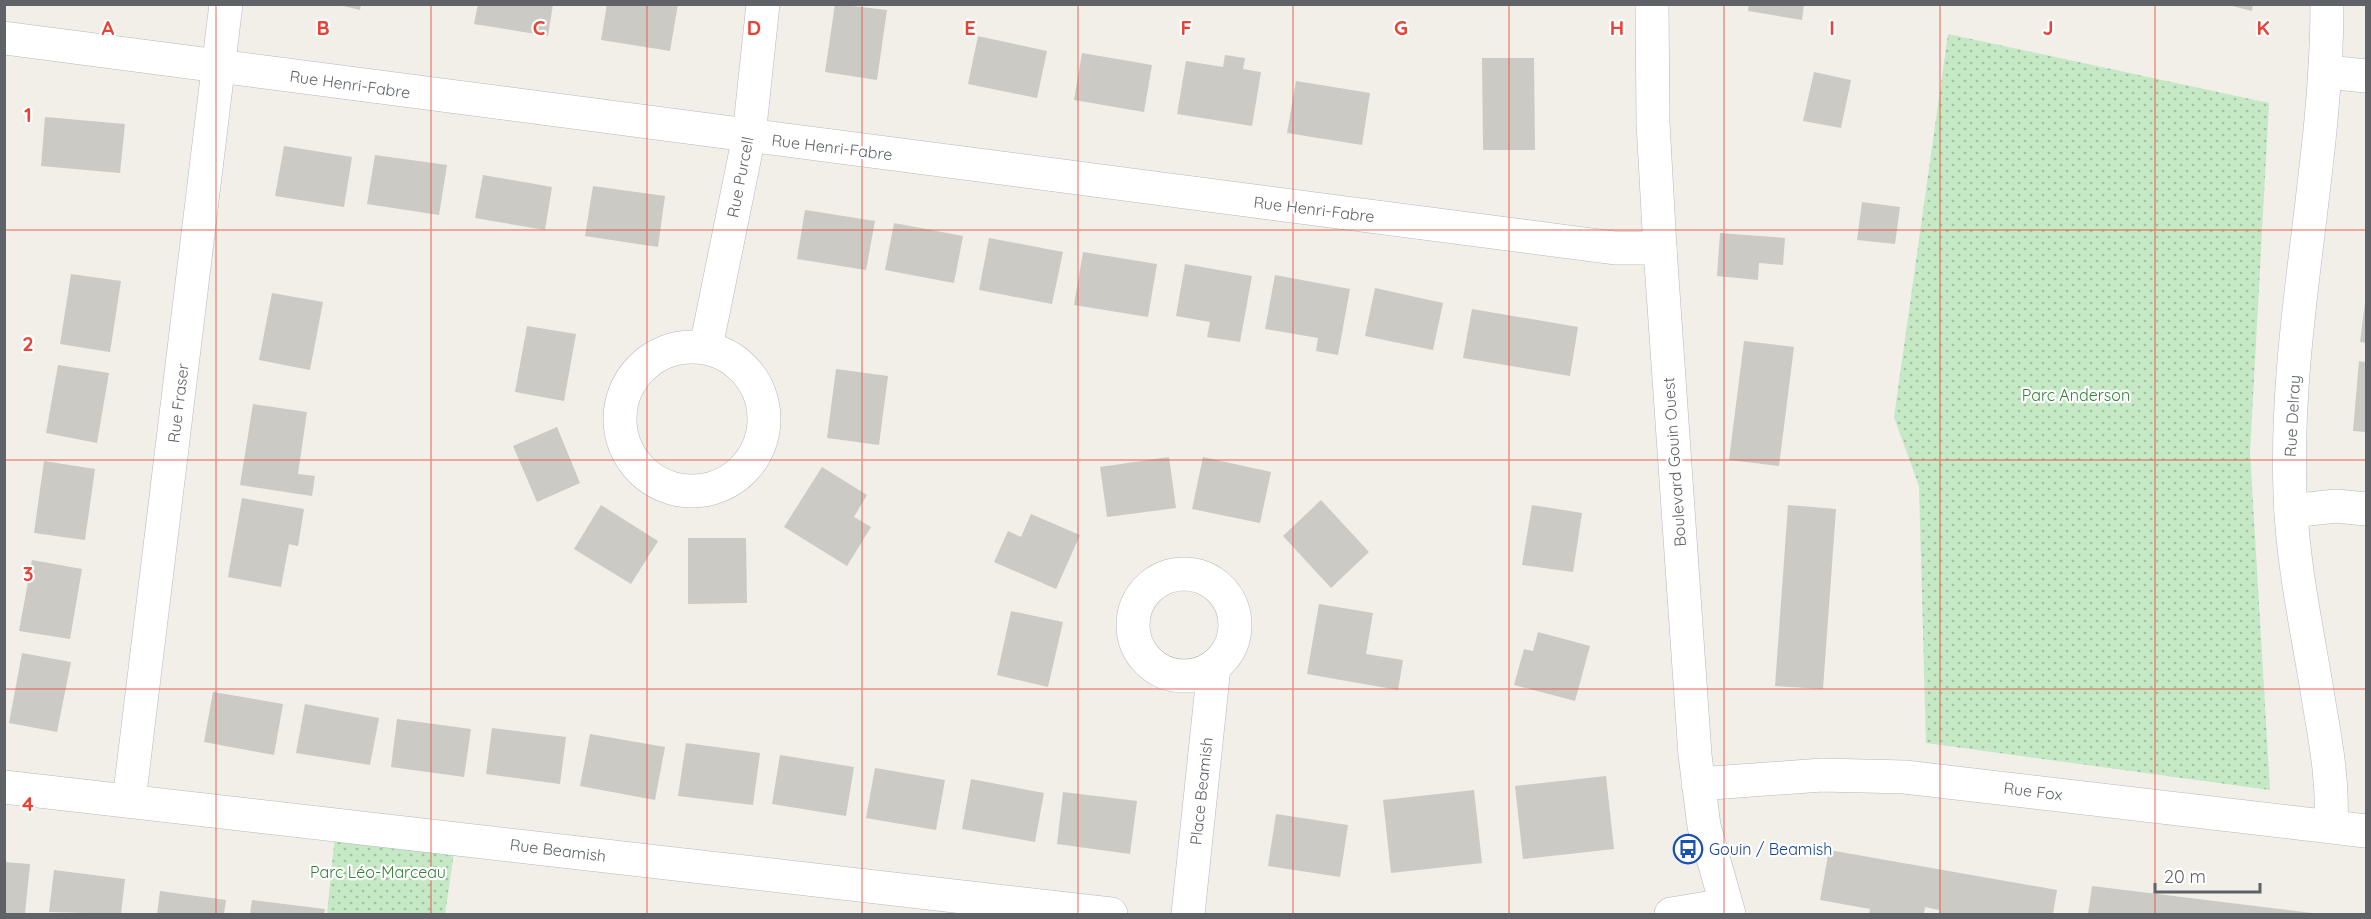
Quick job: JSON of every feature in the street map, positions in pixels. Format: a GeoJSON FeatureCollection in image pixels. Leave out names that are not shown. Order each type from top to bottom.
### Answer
{"type":"FeatureCollection","features":[{"type":"Feature","properties":{"kind":"street","name":"Rue Fraser"},"geometry":{"type":"LineString","coordinates":[[129,801],[226,4]]}},
{"type":"Feature","properties":{"kind":"street","name":"Rue Purcell"},"geometry":{"type":"LineString","coordinates":[[706,347],[749,136],[763,4]]}},
{"type":"Feature","properties":{"kind":"street","name":"Boulevard Gouin Ouest"},"geometry":{"type":"LineString","coordinates":[[1652,4],[1653,123],[1660,248],[1698,784],[1704,826],[1728,910]]}},
{"type":"Feature","properties":{"kind":"street","name":"Rue Delray"},"geometry":{"type":"LineString","coordinates":[[2327,4],[2326,72],[2290,428],[2291,511],[2329,761],[2331,826]]}},
{"type":"Feature","properties":{"kind":"street","name":"Rue Henri-Fabre"},"geometry":{"type":"LineString","coordinates":[[4,38],[1615,248],[1660,248]]}},
{"type":"Feature","properties":{"kind":"street"},"geometry":{"type":"LineString","coordinates":[[2326,72],[2367,76]]}},
{"type":"Feature","properties":{"kind":"street"},"geometry":{"type":"LineString","coordinates":[[681,346],[706,347],[728,355],[747,370],[759,390],[764,413],[763,436],[753,458],[737,476],[717,487],[693,491],[670,488],[649,477],[632,460],[625,445],[620,413],[626,390],[639,369],[658,354],[681,346]]}},
{"type":"Feature","properties":{"kind":"street"},"geometry":{"type":"LineString","coordinates":[[2291,511],[2336,506],[2367,509]]}},
{"type":"Feature","properties":{"kind":"street","name":"Place Beamish"},"geometry":{"type":"LineString","coordinates":[[1188,915],[1214,667]]}},
{"type":"Feature","properties":{"kind":"street","name":"Rue Fox"},"geometry":{"type":"LineString","coordinates":[[1698,784],[1822,775],[1889,776],[2367,831]]}},
{"type":"Feature","properties":{"kind":"street","name":"Rue Beamish"},"geometry":{"type":"LineString","coordinates":[[4,787],[1111,915]]}},
{"type":"Feature","properties":{"kind":"street"},"geometry":{"type":"LineString","coordinates":[[1671,915],[1728,910]]}},
{"type":"Feature","properties":{"kind":"green space","name":"Parc Anderson"},"geometry":{"type":"Polygon","coordinates":[[[1948,34],[2269,103],[2250,452],[2270,790],[1926,743],[1919,486],[1894,417],[1948,34]]]}},
{"type":"Feature","properties":{"kind":"green space","name":"Parc Léo-Marceau"},"geometry":{"type":"Polygon","coordinates":[[[336,825],[456,839],[445,914],[327,914],[336,825]]]}},
{"type":"Feature","properties":{"kind":"building"},"geometry":{"type":"Polygon","coordinates":[[[335,4],[361,4],[360,10],[335,4]]]}},
{"type":"Feature","properties":{"kind":"building"},"geometry":{"type":"Polygon","coordinates":[[[478,4],[553,4],[548,36],[474,24],[478,4]]]}},
{"type":"Feature","properties":{"kind":"building"},"geometry":{"type":"Polygon","coordinates":[[[607,4],[678,4],[670,51],[601,40],[607,4]]]}},
{"type":"Feature","properties":{"kind":"building"},"geometry":{"type":"Polygon","coordinates":[[[835,4],[887,10],[877,80],[825,72],[835,4]]]}},
{"type":"Feature","properties":{"kind":"building"},"geometry":{"type":"Polygon","coordinates":[[[1749,4],[1804,4],[1802,20],[1748,11],[1749,4]]]}},
{"type":"Feature","properties":{"kind":"building"},"geometry":{"type":"Polygon","coordinates":[[[2224,4],[2253,4],[2252,11],[2224,4]]]}},
{"type":"Feature","properties":{"kind":"building"},"geometry":{"type":"Polygon","coordinates":[[[978,36],[1047,51],[1037,98],[968,84],[978,36]]]}},
{"type":"Feature","properties":{"kind":"building"},"geometry":{"type":"Polygon","coordinates":[[[1082,53],[1152,65],[1144,112],[1074,100],[1082,53]]]}},
{"type":"Feature","properties":{"kind":"building"},"geometry":{"type":"Polygon","coordinates":[[[1225,55],[1245,58],[1243,69],[1261,72],[1252,126],[1177,114],[1186,61],[1223,67],[1225,55]]]}},
{"type":"Feature","properties":{"kind":"building"},"geometry":{"type":"Polygon","coordinates":[[[1482,58],[1534,58],[1535,150],[1483,150],[1482,58]]]}},
{"type":"Feature","properties":{"kind":"building"},"geometry":{"type":"Polygon","coordinates":[[[1814,72],[1851,80],[1841,128],[1803,121],[1814,72]]]}},
{"type":"Feature","properties":{"kind":"building"},"geometry":{"type":"Polygon","coordinates":[[[1296,81],[1370,93],[1362,145],[1287,133],[1296,81]]]}},
{"type":"Feature","properties":{"kind":"building"},"geometry":{"type":"Polygon","coordinates":[[[45,117],[125,124],[120,173],[41,166],[45,117]]]}},
{"type":"Feature","properties":{"kind":"building"},"geometry":{"type":"Polygon","coordinates":[[[284,146],[352,157],[344,207],[275,196],[284,146]]]}},
{"type":"Feature","properties":{"kind":"building"},"geometry":{"type":"Polygon","coordinates":[[[375,155],[447,165],[439,215],[367,204],[375,155]]]}},
{"type":"Feature","properties":{"kind":"building"},"geometry":{"type":"Polygon","coordinates":[[[483,175],[552,187],[545,230],[475,218],[483,175]]]}},
{"type":"Feature","properties":{"kind":"building"},"geometry":{"type":"Polygon","coordinates":[[[593,186],[665,196],[658,247],[585,236],[593,186]]]}},
{"type":"Feature","properties":{"kind":"building"},"geometry":{"type":"Polygon","coordinates":[[[1862,202],[1900,207],[1895,244],[1857,240],[1862,202]]]}},
{"type":"Feature","properties":{"kind":"building"},"geometry":{"type":"Polygon","coordinates":[[[805,210],[875,221],[866,270],[797,259],[805,210]]]}},
{"type":"Feature","properties":{"kind":"building"},"geometry":{"type":"Polygon","coordinates":[[[894,223],[963,236],[954,283],[885,270],[894,223]]]}},
{"type":"Feature","properties":{"kind":"building"},"geometry":{"type":"Polygon","coordinates":[[[1720,233],[1785,238],[1783,265],[1759,263],[1758,280],[1717,276],[1720,233]]]}},
{"type":"Feature","properties":{"kind":"building"},"geometry":{"type":"Polygon","coordinates":[[[989,238],[1063,252],[1052,304],[979,290],[989,238]]]}},
{"type":"Feature","properties":{"kind":"building"},"geometry":{"type":"Polygon","coordinates":[[[1083,252],[1157,264],[1148,317],[1074,305],[1083,252]]]}},
{"type":"Feature","properties":{"kind":"building"},"geometry":{"type":"Polygon","coordinates":[[[1185,264],[1252,276],[1240,342],[1207,337],[1210,322],[1176,316],[1185,264]]]}},
{"type":"Feature","properties":{"kind":"building"},"geometry":{"type":"Polygon","coordinates":[[[71,274],[121,281],[110,352],[60,344],[71,274]]]}},
{"type":"Feature","properties":{"kind":"building"},"geometry":{"type":"Polygon","coordinates":[[[1275,275],[1350,289],[1338,355],[1316,351],[1318,338],[1265,329],[1275,275]]]}},
{"type":"Feature","properties":{"kind":"building"},"geometry":{"type":"Polygon","coordinates":[[[1375,288],[1443,303],[1433,350],[1365,336],[1375,288]]]}},
{"type":"Feature","properties":{"kind":"building"},"geometry":{"type":"Polygon","coordinates":[[[272,293],[323,302],[310,370],[259,360],[272,293]]]}},
{"type":"Feature","properties":{"kind":"building"},"geometry":{"type":"Polygon","coordinates":[[[2366,303],[2366,343],[2360,342],[2366,303]]]}},
{"type":"Feature","properties":{"kind":"building"},"geometry":{"type":"Polygon","coordinates":[[[1472,309],[1578,327],[1570,376],[1463,358],[1472,309]]]}},
{"type":"Feature","properties":{"kind":"building"},"geometry":{"type":"Polygon","coordinates":[[[527,326],[576,334],[564,401],[515,392],[527,326]]]}},
{"type":"Feature","properties":{"kind":"building"},"geometry":{"type":"Polygon","coordinates":[[[1744,341],[1794,347],[1779,466],[1729,460],[1744,341]]]}},
{"type":"Feature","properties":{"kind":"building"},"geometry":{"type":"Polygon","coordinates":[[[2359,361],[2366,362],[2366,432],[2353,431],[2359,361]]]}},
{"type":"Feature","properties":{"kind":"building"},"geometry":{"type":"Polygon","coordinates":[[[58,365],[109,373],[97,443],[46,433],[58,365]]]}},
{"type":"Feature","properties":{"kind":"building"},"geometry":{"type":"Polygon","coordinates":[[[836,369],[888,376],[879,445],[827,438],[836,369]]]}},
{"type":"Feature","properties":{"kind":"building"},"geometry":{"type":"Polygon","coordinates":[[[253,404],[307,412],[298,474],[315,476],[312,496],[240,485],[253,404]]]}},
{"type":"Feature","properties":{"kind":"building"},"geometry":{"type":"Polygon","coordinates":[[[557,427],[580,483],[537,502],[513,446],[557,427]]]}},
{"type":"Feature","properties":{"kind":"building"},"geometry":{"type":"Polygon","coordinates":[[[1169,457],[1176,508],[1107,517],[1100,467],[1169,457]]]}},
{"type":"Feature","properties":{"kind":"building"},"geometry":{"type":"Polygon","coordinates":[[[1203,457],[1271,472],[1260,523],[1192,509],[1203,457]]]}},
{"type":"Feature","properties":{"kind":"building"},"geometry":{"type":"Polygon","coordinates":[[[44,461],[95,469],[85,540],[34,533],[44,461]]]}},
{"type":"Feature","properties":{"kind":"building"},"geometry":{"type":"Polygon","coordinates":[[[822,467],[867,495],[854,517],[871,527],[847,566],[784,527],[822,467]]]}},
{"type":"Feature","properties":{"kind":"building"},"geometry":{"type":"Polygon","coordinates":[[[242,498],[304,509],[298,546],[289,544],[281,587],[228,577],[242,498]]]}},
{"type":"Feature","properties":{"kind":"building"},"geometry":{"type":"Polygon","coordinates":[[[1321,500],[1369,552],[1331,588],[1283,536],[1321,500]]]}},
{"type":"Feature","properties":{"kind":"building"},"geometry":{"type":"Polygon","coordinates":[[[601,505],[658,541],[631,584],[574,549],[601,505]]]}},
{"type":"Feature","properties":{"kind":"building"},"geometry":{"type":"Polygon","coordinates":[[[1532,505],[1582,513],[1573,572],[1522,565],[1532,505]]]}},
{"type":"Feature","properties":{"kind":"building"},"geometry":{"type":"Polygon","coordinates":[[[1788,505],[1836,509],[1823,689],[1775,686],[1788,505]]]}},
{"type":"Feature","properties":{"kind":"building"},"geometry":{"type":"Polygon","coordinates":[[[1031,514],[1080,535],[1056,589],[994,562],[1008,531],[1021,537],[1031,514]]]}},
{"type":"Feature","properties":{"kind":"building"},"geometry":{"type":"Polygon","coordinates":[[[688,538],[746,538],[747,603],[688,604],[688,538]]]}},
{"type":"Feature","properties":{"kind":"building"},"geometry":{"type":"Polygon","coordinates":[[[32,560],[82,569],[70,639],[19,631],[32,560]]]}},
{"type":"Feature","properties":{"kind":"building"},"geometry":{"type":"Polygon","coordinates":[[[1319,604],[1373,613],[1366,654],[1403,660],[1398,690],[1307,674],[1319,604]]]}},
{"type":"Feature","properties":{"kind":"building"},"geometry":{"type":"Polygon","coordinates":[[[1011,611],[1063,622],[1048,687],[997,675],[1011,611]]]}},
{"type":"Feature","properties":{"kind":"building"},"geometry":{"type":"Polygon","coordinates":[[[1538,632],[1590,646],[1575,701],[1514,685],[1524,649],[1533,651],[1538,632]]]}},
{"type":"Feature","properties":{"kind":"building"},"geometry":{"type":"Polygon","coordinates":[[[22,653],[71,662],[57,732],[9,723],[22,653]]]}},
{"type":"Feature","properties":{"kind":"building"},"geometry":{"type":"Polygon","coordinates":[[[213,692],[283,704],[274,755],[204,742],[213,692]]]}},
{"type":"Feature","properties":{"kind":"building"},"geometry":{"type":"Polygon","coordinates":[[[305,704],[379,718],[370,765],[296,753],[305,704]]]}},
{"type":"Feature","properties":{"kind":"building"},"geometry":{"type":"Polygon","coordinates":[[[397,719],[471,729],[464,777],[391,767],[397,719]]]}},
{"type":"Feature","properties":{"kind":"building"},"geometry":{"type":"Polygon","coordinates":[[[492,728],[566,737],[560,784],[486,774],[492,728]]]}},
{"type":"Feature","properties":{"kind":"building"},"geometry":{"type":"Polygon","coordinates":[[[590,734],[665,747],[655,800],[580,786],[590,734]]]}},
{"type":"Feature","properties":{"kind":"building"},"geometry":{"type":"Polygon","coordinates":[[[686,743],[760,753],[753,805],[678,796],[686,743]]]}},
{"type":"Feature","properties":{"kind":"building"},"geometry":{"type":"Polygon","coordinates":[[[780,755],[854,767],[846,816],[772,804],[780,755]]]}},
{"type":"Feature","properties":{"kind":"building"},"geometry":{"type":"Polygon","coordinates":[[[875,768],[945,780],[936,830],[866,818],[875,768]]]}},
{"type":"Feature","properties":{"kind":"building"},"geometry":{"type":"Polygon","coordinates":[[[1606,776],[1614,849],[1523,859],[1515,786],[1606,776]]]}},
{"type":"Feature","properties":{"kind":"building"},"geometry":{"type":"Polygon","coordinates":[[[971,779],[1044,793],[1035,842],[962,829],[971,779]]]}},
{"type":"Feature","properties":{"kind":"building"},"geometry":{"type":"Polygon","coordinates":[[[1474,790],[1482,863],[1391,873],[1383,800],[1474,790]]]}},
{"type":"Feature","properties":{"kind":"building"},"geometry":{"type":"Polygon","coordinates":[[[1063,792],[1137,801],[1130,854],[1057,844],[1063,792]]]}},
{"type":"Feature","properties":{"kind":"building"},"geometry":{"type":"Polygon","coordinates":[[[1276,814],[1348,825],[1340,877],[1268,866],[1276,814]]]}},
{"type":"Feature","properties":{"kind":"building"},"geometry":{"type":"Polygon","coordinates":[[[1829,850],[2057,890],[2053,914],[1939,914],[1939,910],[1925,907],[1924,914],[1869,914],[1870,909],[1820,900],[1829,850]]]}},
{"type":"Feature","properties":{"kind":"building"},"geometry":{"type":"Polygon","coordinates":[[[4,862],[30,864],[25,914],[4,914],[4,862]]]}},
{"type":"Feature","properties":{"kind":"building"},"geometry":{"type":"Polygon","coordinates":[[[54,870],[125,879],[121,914],[49,912],[54,870]]]}},
{"type":"Feature","properties":{"kind":"building"},"geometry":{"type":"Polygon","coordinates":[[[2092,886],[2312,913],[2312,914],[2088,914],[2092,886]]]}},
{"type":"Feature","properties":{"kind":"building"},"geometry":{"type":"Polygon","coordinates":[[[160,891],[226,900],[224,914],[157,914],[160,891]]]}},
{"type":"Feature","properties":{"kind":"building"},"geometry":{"type":"Polygon","coordinates":[[[252,900],[325,909],[324,914],[250,914],[252,900]]]}},
{"type":"Feature","properties":{"kind":"place","name":"Gouin / Beamish"},"geometry":{"type":"Point","coordinates":[1688,849]}}]}
